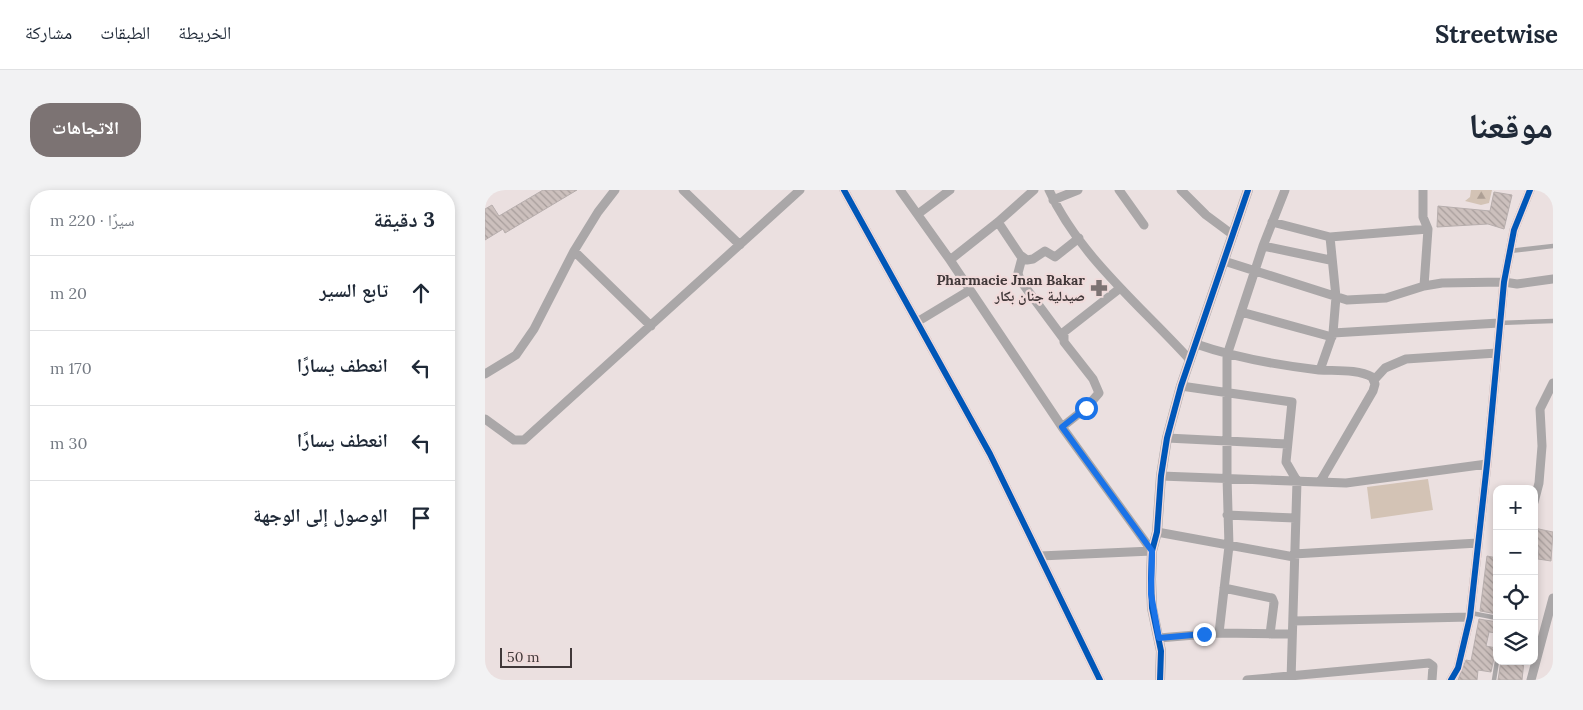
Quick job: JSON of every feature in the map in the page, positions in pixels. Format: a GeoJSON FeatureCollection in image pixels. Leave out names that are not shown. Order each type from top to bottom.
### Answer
{"type":"FeatureCollection","features":[{"type":"Feature","properties":{"kind":"street"},"geometry":{"type":"LineString","coordinates":[[485,374],[516,355],[534,329],[574,251],[598,212],[615,190]]}},
{"type":"Feature","properties":{"kind":"street"},"geometry":{"type":"LineString","coordinates":[[683,190],[740,245]]}},
{"type":"Feature","properties":{"kind":"street"},"geometry":{"type":"LineString","coordinates":[[485,419],[514,440],[521,442],[800,190]]}},
{"type":"Feature","properties":{"kind":"street"},"geometry":{"type":"LineString","coordinates":[[844,190],[945,376],[990,454],[1100,680]]}},
{"type":"Feature","properties":{"kind":"street"},"geometry":{"type":"LineString","coordinates":[[900,190],[950,260],[1062,427],[1152,551]]}},
{"type":"Feature","properties":{"kind":"street"},"geometry":{"type":"LineString","coordinates":[[918,214],[950,190]]}},
{"type":"Feature","properties":{"kind":"street"},"geometry":{"type":"LineString","coordinates":[[950,260],[998,222],[1034,190]]}},
{"type":"Feature","properties":{"kind":"street"},"geometry":{"type":"LineString","coordinates":[[1049,190],[1053,200],[1079,238],[1119,289],[1190,360]]}},
{"type":"Feature","properties":{"kind":"street"},"geometry":{"type":"LineString","coordinates":[[1053,200],[1078,190]]}},
{"type":"Feature","properties":{"kind":"street"},"geometry":{"type":"LineString","coordinates":[[1119,190],[1145,225]]}},
{"type":"Feature","properties":{"kind":"street"},"geometry":{"type":"LineString","coordinates":[[1181,190],[1206,214],[1233,235]]}},
{"type":"Feature","properties":{"kind":"street"},"geometry":{"type":"LineString","coordinates":[[1160,680],[1161,651],[1151,594],[1152,551],[1157,532],[1161,476],[1167,438],[1181,386],[1248,190]]}},
{"type":"Feature","properties":{"kind":"street"},"geometry":{"type":"LineString","coordinates":[[1219,633],[1229,546],[1227,515],[1227,355],[1263,246],[1285,190]]}},
{"type":"Feature","properties":{"kind":"street"},"geometry":{"type":"LineString","coordinates":[[1423,190],[1423,217],[1428,229],[1424,286]]}},
{"type":"Feature","properties":{"kind":"street"},"geometry":{"type":"LineString","coordinates":[[1451,680],[1458,668],[1470,615],[1487,464],[1503,282],[1508,251],[1530,190]]}},
{"type":"Feature","properties":{"kind":"street"},"geometry":{"type":"LineString","coordinates":[[998,222],[1022,258],[1031,260],[1045,251],[1055,257],[1079,238]]}},
{"type":"Feature","properties":{"kind":"street"},"geometry":{"type":"LineString","coordinates":[[1272,222],[1329,237],[1428,229]]}},
{"type":"Feature","properties":{"kind":"street"},"geometry":{"type":"LineString","coordinates":[[1320,370],[1333,335],[1335,297],[1329,237]]}},
{"type":"Feature","properties":{"kind":"street"},"geometry":{"type":"LineString","coordinates":[[1263,246],[1330,260]]}},
{"type":"Feature","properties":{"kind":"street"},"geometry":{"type":"LineString","coordinates":[[574,251],[651,326]]}},
{"type":"Feature","properties":{"kind":"street"},"geometry":{"type":"LineString","coordinates":[[1022,258],[1018,273],[1020,280],[1063,338],[1068,349],[1093,379],[1099,393],[1086,408],[1062,427]]}},
{"type":"Feature","properties":{"kind":"street"},"geometry":{"type":"LineString","coordinates":[[1224,262],[1347,300],[1386,298],[1424,286],[1442,283],[1503,282],[1517,284],[1553,279]]}},
{"type":"Feature","properties":{"kind":"street"},"geometry":{"type":"LineString","coordinates":[[1063,338],[1069,326],[1119,289]]}},
{"type":"Feature","properties":{"kind":"street"},"geometry":{"type":"LineString","coordinates":[[917,322],[970,290]]}},
{"type":"Feature","properties":{"kind":"street"},"geometry":{"type":"LineString","coordinates":[[1241,312],[1333,335],[1499,322]]}},
{"type":"Feature","properties":{"kind":"street"},"geometry":{"type":"LineString","coordinates":[[1196,344],[1227,355],[1320,370],[1363,374],[1374,380]]}},
{"type":"Feature","properties":{"kind":"street"},"geometry":{"type":"LineString","coordinates":[[1320,482],[1373,390],[1374,380],[1385,368],[1406,359],[1497,353]]}},
{"type":"Feature","properties":{"kind":"street"},"geometry":{"type":"LineString","coordinates":[[1538,487],[1542,446],[1540,409],[1553,384]]}},
{"type":"Feature","properties":{"kind":"street"},"geometry":{"type":"LineString","coordinates":[[1181,386],[1292,402],[1287,444],[1287,467],[1297,481],[1291,678]]}},
{"type":"Feature","properties":{"kind":"street"},"geometry":{"type":"LineString","coordinates":[[1167,438],[1287,444]]}},
{"type":"Feature","properties":{"kind":"street"},"geometry":{"type":"LineString","coordinates":[[1161,476],[1346,483],[1487,464]]}},
{"type":"Feature","properties":{"kind":"street"},"geometry":{"type":"LineString","coordinates":[[1227,515],[1295,518]]}},
{"type":"Feature","properties":{"kind":"street"},"geometry":{"type":"LineString","coordinates":[[1157,532],[1294,556],[1478,543]]}},
{"type":"Feature","properties":{"kind":"street"},"geometry":{"type":"LineString","coordinates":[[1040,556],[1152,551]]}},
{"type":"Feature","properties":{"kind":"street"},"geometry":{"type":"LineString","coordinates":[[1224,588],[1272,598],[1270,634]]}},
{"type":"Feature","properties":{"kind":"street"},"geometry":{"type":"LineString","coordinates":[[1531,680],[1553,598]]}},
{"type":"Feature","properties":{"kind":"street"},"geometry":{"type":"LineString","coordinates":[[1293,621],[1470,615]]}},
{"type":"Feature","properties":{"kind":"street"},"geometry":{"type":"LineString","coordinates":[[1159,638],[1219,633],[1292,634]]}},
{"type":"Feature","properties":{"kind":"street"},"geometry":{"type":"LineString","coordinates":[[1247,680],[1291,678],[1429,663],[1433,666],[1432,680]]}},
{"type":"Feature","properties":{"kind":"lane"},"geometry":{"type":"LineString","coordinates":[[1508,251],[1553,246]]}},
{"type":"Feature","properties":{"kind":"lane"},"geometry":{"type":"LineString","coordinates":[[1499,322],[1553,321]]}},
{"type":"Feature","properties":{"kind":"lane"},"geometry":{"type":"LineString","coordinates":[[1470,615],[1493,618]]}},
{"type":"Feature","properties":{"kind":"lane"},"geometry":{"type":"LineString","coordinates":[[1494,680],[1496,665]]}},
{"type":"Feature","properties":{"kind":"green space"},"geometry":{"type":"Polygon","coordinates":[[[1471,190],[1492,190],[1489,203],[1481,205],[1465,201],[1470,197],[1471,190]]]}},
{"type":"Feature","properties":{"kind":"green space"},"geometry":{"type":"Polygon","coordinates":[[[1428,479],[1433,510],[1371,519],[1367,487],[1428,479]]]}},
{"type":"Feature","properties":{"kind":"building"},"geometry":{"type":"Polygon","coordinates":[[[543,190],[577,190],[505,233],[503,229],[485,240],[485,209],[492,205],[499,216],[543,190]]]}},
{"type":"Feature","properties":{"kind":"building"},"geometry":{"type":"Polygon","coordinates":[[[1494,192],[1512,195],[1504,229],[1488,224],[1437,227],[1438,206],[1490,211],[1494,192]]]}},
{"type":"Feature","properties":{"kind":"building"},"geometry":{"type":"Polygon","coordinates":[[[1538,529],[1553,532],[1551,561],[1538,559],[1538,529]]]}},
{"type":"Feature","properties":{"kind":"building"},"geometry":{"type":"Polygon","coordinates":[[[1487,556],[1493,557],[1493,613],[1480,611],[1487,556]]]}},
{"type":"Feature","properties":{"kind":"building"},"geometry":{"type":"Polygon","coordinates":[[[1479,619],[1493,621],[1493,632],[1489,632],[1486,646],[1493,647],[1491,672],[1478,670],[1477,680],[1458,680],[1466,660],[1471,661],[1479,619]]]}},
{"type":"Feature","properties":{"kind":"building"},"geometry":{"type":"Polygon","coordinates":[[[1500,665],[1524,665],[1522,680],[1498,680],[1500,665]]]}},
{"type":"Feature","properties":{"kind":"cycle path"},"geometry":{"type":"LineString","coordinates":[[844,190],[990,454],[1100,680]]}},
{"type":"Feature","properties":{"kind":"cycle path"},"geometry":{"type":"LineString","coordinates":[[1160,680],[1161,651],[1152,608],[1151,579],[1152,551],[1157,532],[1161,476],[1167,438],[1181,386],[1248,190]]}},
{"type":"Feature","properties":{"kind":"cycle path"},"geometry":{"type":"LineString","coordinates":[[1451,680],[1458,668],[1470,617],[1504,282],[1514,230],[1530,190]]}},
{"type":"Feature","properties":{"kind":"place","name":"Pharmacie Jnan Bakar صيدلية جنان بكار"},"geometry":{"type":"Point","coordinates":[1099,288]}},
{"type":"Feature","properties":{"kind":"route"},"geometry":{"type":"LineString","coordinates":[[1086,408],[1062,427],[1152,551],[1152,608],[1159,638],[1204,634]]}}]}
